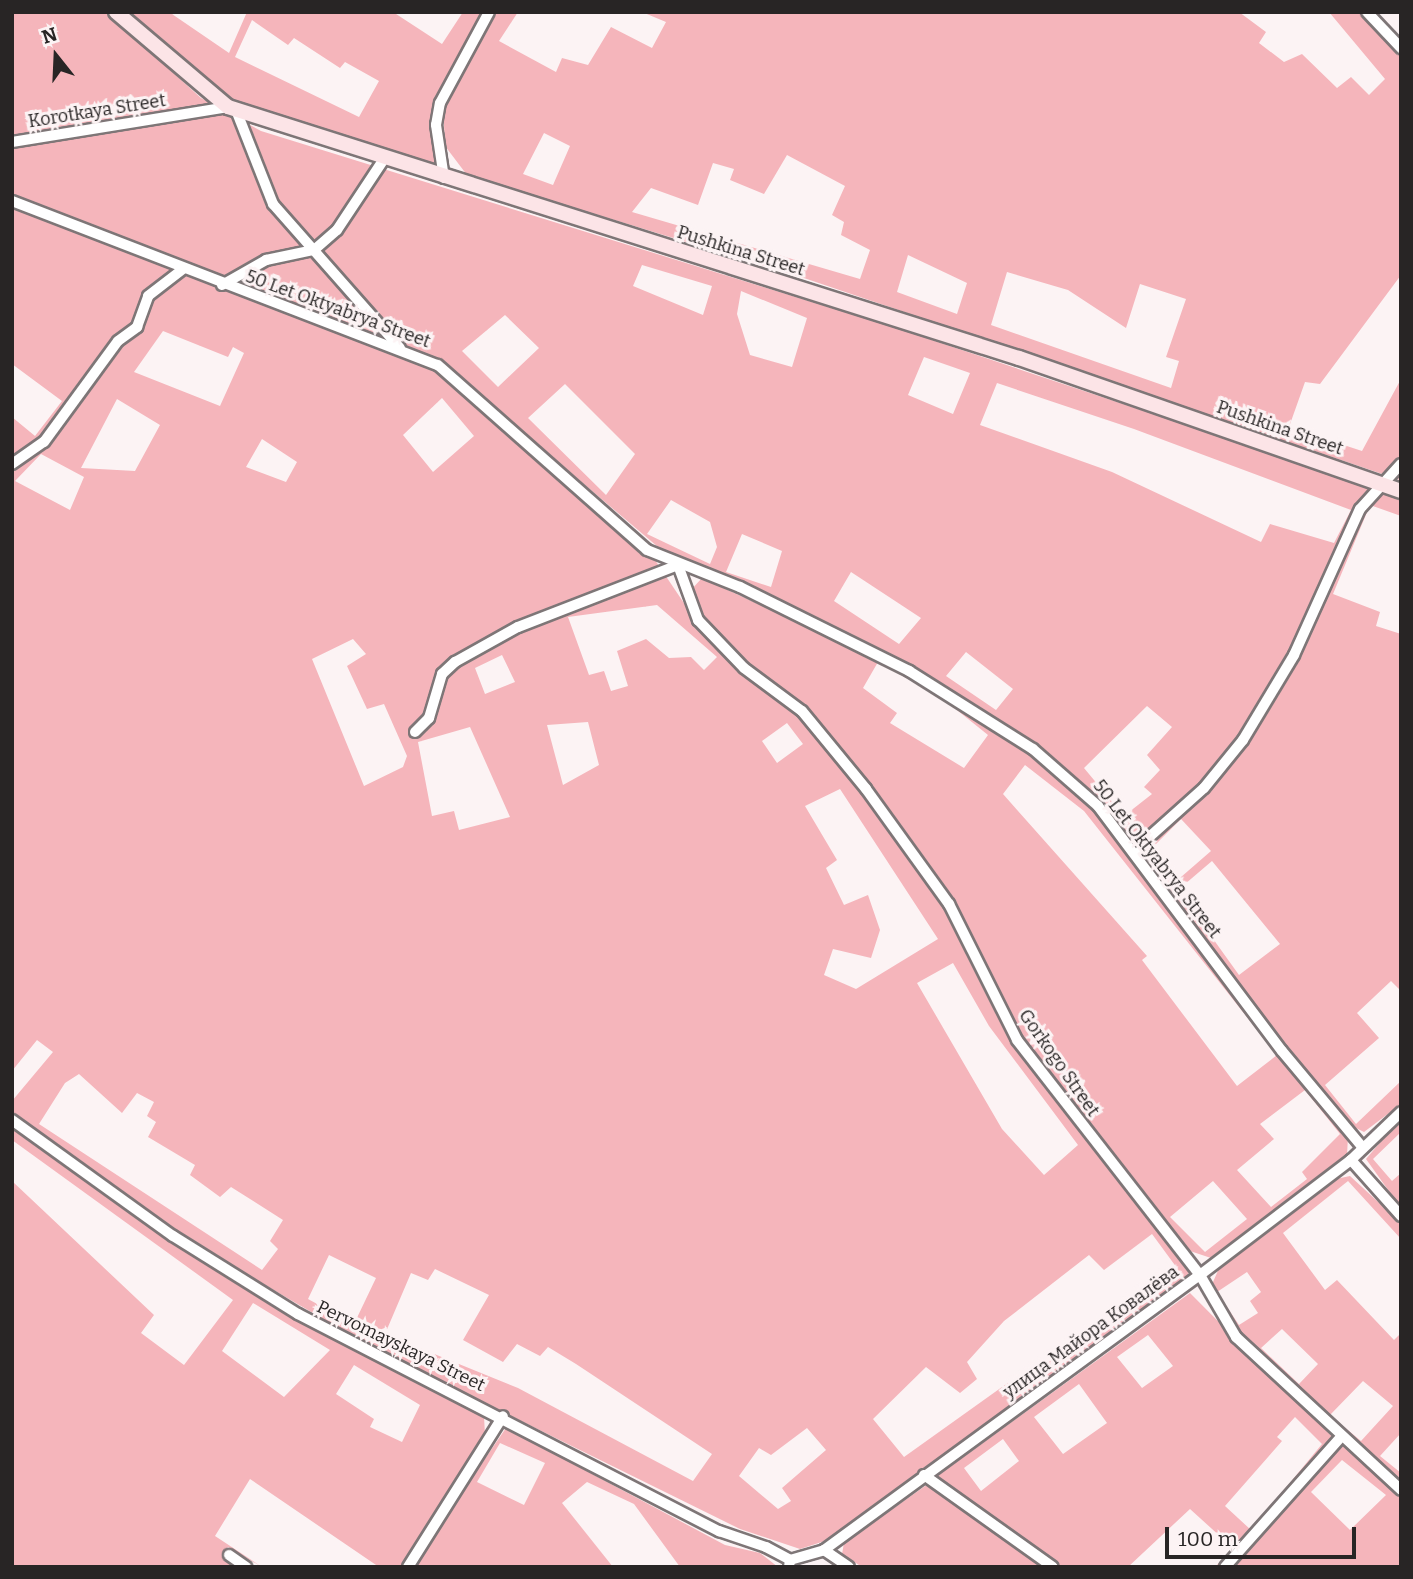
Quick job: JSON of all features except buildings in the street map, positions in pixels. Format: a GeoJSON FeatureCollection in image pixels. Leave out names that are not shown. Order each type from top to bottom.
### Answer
{"type":"FeatureCollection","features":[{"type":"Feature","properties":{"kind":"street","name":"Pushkina Street"},"geometry":{"type":"LineString","coordinates":[[116,12],[232,108],[384,159],[1019,358],[1401,491]]}},
{"type":"Feature","properties":{"kind":"street"},"geometry":{"type":"LineString","coordinates":[[444,178],[436,125],[440,103],[489,12]]}},
{"type":"Feature","properties":{"kind":"street"},"geometry":{"type":"LineString","coordinates":[[1367,12],[1401,48]]}},
{"type":"Feature","properties":{"kind":"street","name":"Korotkaya Street"},"geometry":{"type":"LineString","coordinates":[[12,142],[232,108]]}},
{"type":"Feature","properties":{"kind":"street"},"geometry":{"type":"LineString","coordinates":[[232,108],[272,205],[400,348]]}},
{"type":"Feature","properties":{"kind":"street"},"geometry":{"type":"LineString","coordinates":[[222,285],[266,260],[314,250],[337,230],[384,159]]}},
{"type":"Feature","properties":{"kind":"street","name":"50 Let Oktyabrya Street"},"geometry":{"type":"LineString","coordinates":[[12,201],[222,285],[400,348],[438,365],[647,550],[678,565],[740,587],[975,710],[1065,772],[1137,857],[1363,1148]]}},
{"type":"Feature","properties":{"kind":"street"},"geometry":{"type":"LineString","coordinates":[[12,464],[44,442],[118,341],[137,327],[148,296],[183,269]]}},
{"type":"Feature","properties":{"kind":"street"},"geometry":{"type":"LineString","coordinates":[[1137,857],[1147,839],[1204,788],[1243,740],[1294,655],[1360,509],[1380,483],[1401,464]]}},
{"type":"Feature","properties":{"kind":"street"},"geometry":{"type":"LineString","coordinates":[[415,732],[429,718],[442,674],[455,662],[518,627],[678,565]]}},
{"type":"Feature","properties":{"kind":"street","name":"Gorkogo Street"},"geometry":{"type":"LineString","coordinates":[[678,565],[698,620],[744,668],[802,711],[866,789],[949,904],[1017,1041],[1199,1275],[1236,1337],[1339,1439],[1401,1490]]}},
{"type":"Feature","properties":{"kind":"street","name":"улица Майора Ковалёва"},"geometry":{"type":"LineString","coordinates":[[790,1564],[824,1550],[1199,1275],[1351,1160],[1401,1112]]}},
{"type":"Feature","properties":{"kind":"street","name":"Pervomayskaya Street"},"geometry":{"type":"LineString","coordinates":[[12,1120],[173,1236],[298,1314],[503,1416],[719,1531],[790,1564]]}},
{"type":"Feature","properties":{"kind":"street"},"geometry":{"type":"LineString","coordinates":[[1351,1160],[1401,1216]]}},
{"type":"Feature","properties":{"kind":"street"},"geometry":{"type":"LineString","coordinates":[[408,1567],[503,1416]]}},
{"type":"Feature","properties":{"kind":"street"},"geometry":{"type":"LineString","coordinates":[[1225,1567],[1339,1439]]}},
{"type":"Feature","properties":{"kind":"street"},"geometry":{"type":"LineString","coordinates":[[924,1475],[1053,1567]]}},
{"type":"Feature","properties":{"kind":"street"},"geometry":{"type":"LineString","coordinates":[[824,1550],[849,1567]]}},
{"type":"Feature","properties":{"kind":"street"},"geometry":{"type":"LineString","coordinates":[[229,1555],[246,1567]]}},
{"type":"Feature","properties":{"kind":"shaded area"},"geometry":{"type":"Polygon","coordinates":[[[12,12],[106,12],[201,98],[261,131],[902,330],[1371,487],[1291,656],[1241,741],[1138,851],[1074,776],[1009,727],[918,671],[671,558],[440,362],[412,349],[405,357],[437,369],[655,560],[698,624],[803,721],[866,793],[945,905],[1015,1043],[1189,1268],[1188,1277],[831,1539],[800,1549],[740,1529],[371,1347],[202,1248],[12,1116],[12,1101],[53,1052],[37,1040],[12,1071],[12,466],[45,443],[136,321],[42,440],[12,461],[12,417],[35,436],[62,401],[12,364],[12,12]],[[642,265],[633,286],[703,315],[712,286],[642,265]],[[741,291],[737,314],[750,355],[792,367],[807,318],[741,291]],[[505,315],[462,351],[498,387],[539,348],[505,315]],[[163,331],[134,372],[220,406],[244,353],[233,347],[228,357],[163,331]],[[924,357],[908,395],[953,414],[970,373],[924,357]],[[997,383],[980,425],[1112,472],[1261,542],[1270,524],[1334,543],[1351,510],[1134,429],[997,383]],[[565,384],[528,418],[606,495],[635,454],[565,384]],[[442,398],[403,435],[433,472],[474,436],[442,398]],[[117,399],[81,468],[135,471],[160,425],[117,399]],[[262,439],[246,467],[286,482],[297,462],[262,439]],[[41,454],[15,481],[70,510],[84,477],[41,454]],[[671,500],[647,534],[710,564],[717,547],[710,522],[671,500]],[[742,534],[726,572],[771,587],[782,551],[742,534]],[[851,572],[834,601],[899,644],[921,618],[851,572]],[[657,605],[568,617],[589,675],[604,671],[611,691],[628,686],[617,651],[646,639],[669,658],[691,657],[704,670],[717,657],[657,605]],[[353,639],[312,659],[364,786],[403,767],[407,756],[384,704],[367,709],[347,666],[366,654],[353,639]],[[966,652],[946,676],[996,710],[1013,689],[966,652]],[[502,655],[475,668],[485,694],[515,682],[502,655]],[[1147,706],[1084,768],[1124,816],[1152,794],[1144,787],[1160,770],[1147,755],[1172,727],[1147,706]],[[588,722],[547,725],[563,785],[599,765],[588,722]],[[787,723],[762,741],[777,763],[803,744],[787,723]],[[470,727],[418,742],[432,816],[454,811],[459,830],[510,817],[470,727]],[[840,789],[805,806],[837,860],[826,868],[844,905],[868,895],[880,930],[871,958],[833,949],[824,975],[856,989],[938,939],[840,789]],[[953,963],[917,983],[1002,1129],[1044,1175],[1078,1145],[989,1026],[953,963]],[[79,1074],[65,1083],[39,1124],[262,1270],[278,1249],[270,1241],[283,1220],[231,1187],[220,1197],[190,1175],[195,1165],[148,1137],[156,1122],[147,1116],[154,1102],[137,1093],[122,1113],[79,1074]],[[1152,1234],[1104,1270],[1089,1255],[1004,1321],[967,1362],[977,1379],[960,1393],[926,1367],[873,1419],[904,1457],[1009,1382],[1069,1351],[1177,1268],[1152,1234]],[[329,1255],[308,1299],[354,1324],[376,1278],[329,1255]],[[435,1269],[428,1280],[411,1273],[385,1334],[518,1388],[693,1481],[712,1454],[548,1347],[540,1356],[517,1344],[503,1362],[463,1340],[489,1295],[435,1269]],[[807,1428],[771,1455],[759,1448],[739,1476],[778,1509],[791,1501],[782,1488],[826,1450],[807,1428]]]}},
{"type":"Feature","properties":{"kind":"shaded area"},"geometry":{"type":"Polygon","coordinates":[[[129,12],[169,12],[229,53],[247,12],[393,12],[442,44],[463,12],[483,12],[438,96],[439,163],[434,168],[240,105],[214,89],[129,12]],[[252,20],[235,57],[359,117],[379,81],[345,62],[340,68],[294,38],[288,45],[252,20]]]}},
{"type":"Feature","properties":{"kind":"shaded area"},"geometry":{"type":"Polygon","coordinates":[[[493,12],[518,12],[499,41],[556,72],[562,58],[588,65],[611,27],[652,48],[666,22],[642,12],[1239,12],[1266,32],[1259,43],[1284,62],[1302,54],[1337,88],[1351,77],[1369,95],[1385,79],[1329,12],[1363,12],[1401,53],[1401,275],[1320,384],[1305,382],[1289,427],[1362,451],[1401,379],[1400,480],[801,277],[467,175],[445,146],[443,104],[493,12]],[[544,133],[523,174],[553,185],[570,146],[544,133]],[[787,155],[764,194],[730,180],[734,169],[713,163],[698,205],[651,188],[632,212],[860,279],[870,250],[841,235],[844,222],[832,215],[845,186],[787,155]],[[908,255],[897,292],[957,314],[967,283],[908,255]],[[1007,272],[991,325],[1171,388],[1179,361],[1166,357],[1186,299],[1140,284],[1126,328],[1068,290],[1007,272]]]}},
{"type":"Feature","properties":{"kind":"shaded area"},"geometry":{"type":"Polygon","coordinates":[[[1379,490],[1401,498],[1401,516],[1370,505],[1333,594],[1380,612],[1376,626],[1401,634],[1401,991],[1391,981],[1357,1013],[1379,1038],[1325,1085],[1356,1124],[1401,1081],[1401,1104],[1364,1132],[1350,1125],[1282,1044],[1141,857],[1246,741],[1363,510],[1379,490]],[[1181,819],[1149,851],[1173,884],[1211,851],[1181,819]],[[1212,861],[1178,890],[1239,975],[1280,944],[1212,861]]]}},
{"type":"Feature","properties":{"kind":"shaded area"},"geometry":{"type":"Polygon","coordinates":[[[702,578],[913,676],[1032,752],[1096,811],[1348,1136],[1347,1156],[1211,1258],[1187,1250],[1018,1034],[950,902],[805,712],[749,667],[703,619],[690,591],[702,578]],[[878,662],[863,688],[897,713],[890,723],[964,768],[988,735],[942,698],[878,662]],[[1025,765],[1003,794],[1147,956],[1142,960],[1237,1086],[1277,1055],[1084,811],[1025,765]],[[1305,1090],[1260,1124],[1274,1139],[1237,1170],[1271,1207],[1307,1179],[1302,1172],[1340,1134],[1305,1090]],[[1213,1181],[1170,1217],[1205,1252],[1247,1219],[1213,1181]]]}},
{"type":"Feature","properties":{"kind":"shaded area"},"geometry":{"type":"Polygon","coordinates":[[[1401,1118],[1401,1132],[1373,1159],[1392,1181],[1401,1173],[1401,1208],[1366,1159],[1401,1118]]]}},
{"type":"Feature","properties":{"kind":"shaded area"},"geometry":{"type":"Polygon","coordinates":[[[12,1127],[267,1301],[484,1416],[485,1435],[403,1567],[379,1567],[250,1479],[215,1536],[262,1567],[228,1547],[223,1556],[238,1567],[12,1567],[12,1181],[154,1315],[141,1333],[184,1365],[233,1300],[12,1140],[12,1127]],[[253,1303],[222,1351],[284,1397],[330,1350],[253,1303]],[[354,1365],[336,1394],[374,1419],[370,1427],[402,1442],[420,1405],[354,1365]]]}},
{"type":"Feature","properties":{"kind":"shaded area"},"geometry":{"type":"Polygon","coordinates":[[[1350,1176],[1401,1223],[1401,1239],[1348,1181],[1283,1233],[1325,1290],[1337,1280],[1394,1340],[1401,1333],[1401,1433],[1380,1456],[1401,1473],[1401,1482],[1325,1420],[1250,1345],[1210,1289],[1220,1266],[1336,1179],[1350,1176]],[[1247,1272],[1217,1292],[1239,1325],[1258,1313],[1250,1301],[1261,1292],[1247,1272]],[[1282,1329],[1261,1348],[1299,1384],[1318,1364],[1282,1329]],[[1363,1381],[1330,1415],[1361,1441],[1393,1406],[1363,1381]]]}},
{"type":"Feature","properties":{"kind":"shaded area"},"geometry":{"type":"Polygon","coordinates":[[[1190,1293],[1334,1438],[1222,1567],[1215,1567],[1233,1548],[1190,1509],[1128,1567],[1056,1567],[933,1479],[1190,1293]],[[1148,1335],[1117,1357],[1142,1388],[1173,1366],[1148,1335]],[[1079,1384],[1034,1417],[1063,1454],[1107,1423],[1079,1384]],[[1295,1417],[1277,1437],[1282,1441],[1225,1506],[1251,1530],[1322,1444],[1295,1417]],[[1003,1439],[964,1468],[981,1491],[1019,1461],[1003,1439]]]}},
{"type":"Feature","properties":{"kind":"shaded area"},"geometry":{"type":"Polygon","coordinates":[[[506,1428],[725,1545],[760,1553],[778,1567],[680,1567],[634,1504],[587,1482],[562,1503],[613,1567],[411,1567],[506,1428]],[[500,1443],[477,1482],[524,1505],[545,1463],[500,1443]]]}},
{"type":"Feature","properties":{"kind":"shaded area"},"geometry":{"type":"Polygon","coordinates":[[[1339,1443],[1401,1493],[1401,1567],[1229,1567],[1339,1443]],[[1342,1460],[1311,1492],[1350,1530],[1386,1495],[1342,1460]]]}},
{"type":"Feature","properties":{"kind":"shaded area"},"geometry":{"type":"Polygon","coordinates":[[[928,1484],[1046,1567],[862,1567],[842,1554],[844,1543],[928,1484]]]}}]}
